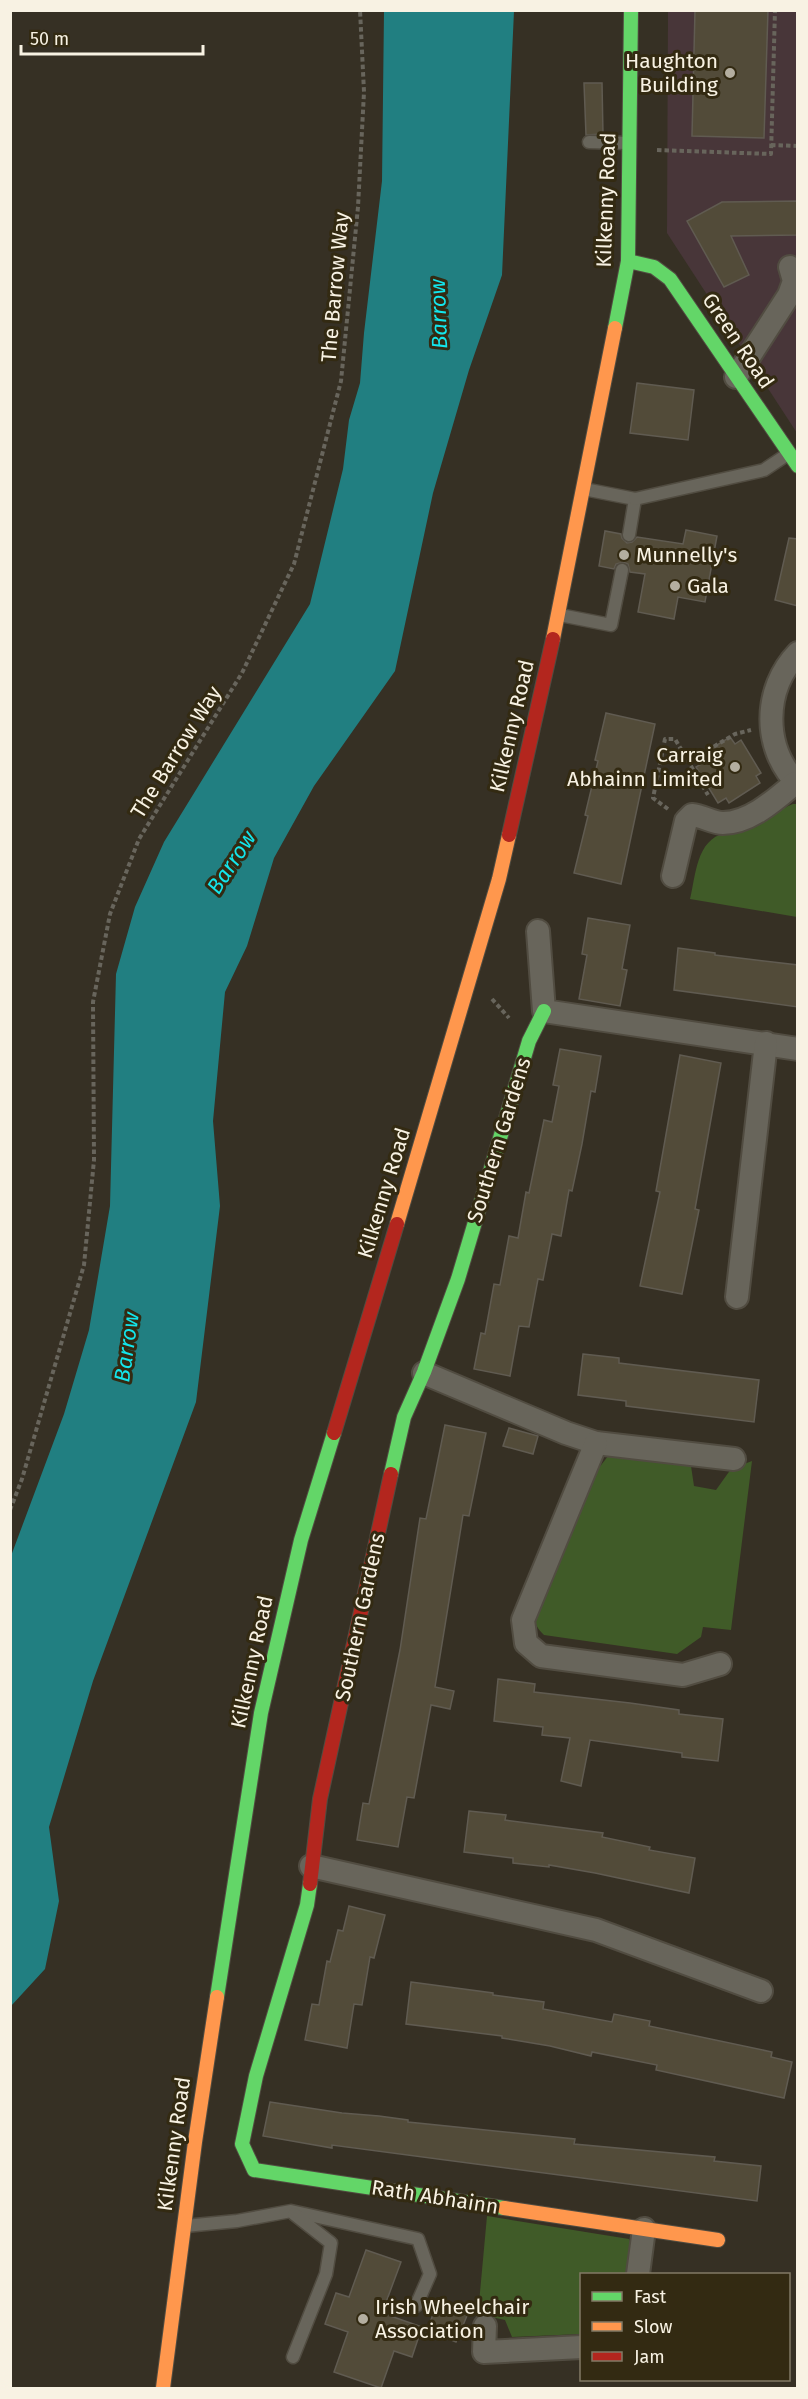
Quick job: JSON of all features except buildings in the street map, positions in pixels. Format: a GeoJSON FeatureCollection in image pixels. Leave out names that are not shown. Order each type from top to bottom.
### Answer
{"type":"FeatureCollection","features":[{"type":"Feature","properties":{"kind":"main road","name":"Kilkenny Road"},"geometry":{"type":"LineString","coordinates":[[163,2388],[183,2226],[261,1713],[301,1540],[499,879],[584,489],[628,261],[631,10]]}},
{"type":"Feature","properties":{"kind":"main road","name":"Green Road"},"geometry":{"type":"LineString","coordinates":[[628,261],[654,267],[670,279],[798,466]]}},
{"type":"Feature","properties":{"kind":"main road","name":"Southern Gardens"},"geometry":{"type":"LineString","coordinates":[[242,2144],[256,2076],[306,1905],[320,1799],[404,1417],[424,1373],[459,1279],[529,1041],[544,1011]]}},
{"type":"Feature","properties":{"kind":"main road","name":"Rath Abhainn"},"geometry":{"type":"LineString","coordinates":[[242,2144],[254,2170],[718,2240]]}},
{"type":"Feature","properties":{"kind":"street"},"geometry":{"type":"LineString","coordinates":[[736,377],[789,296],[794,281],[790,267]]}},
{"type":"Feature","properties":{"kind":"street"},"geometry":{"type":"LineString","coordinates":[[674,876],[686,821],[692,815],[721,823],[739,822],[796,783],[779,758],[770,725],[772,704],[786,665],[798,653]]}},
{"type":"Feature","properties":{"kind":"street"},"geometry":{"type":"LineString","coordinates":[[538,931],[544,1011],[798,1049]]}},
{"type":"Feature","properties":{"kind":"street"},"geometry":{"type":"LineString","coordinates":[[738,1297],[766,1043]]}},
{"type":"Feature","properties":{"kind":"street"},"geometry":{"type":"LineString","coordinates":[[424,1373],[566,1433],[596,1443],[734,1459]]}},
{"type":"Feature","properties":{"kind":"street"},"geometry":{"type":"LineString","coordinates":[[596,1443],[523,1620],[526,1643],[541,1656],[683,1675],[720,1664]]}},
{"type":"Feature","properties":{"kind":"street"},"geometry":{"type":"LineString","coordinates":[[311,1866],[596,1930],[761,1991]]}},
{"type":"Feature","properties":{"kind":"street"},"geometry":{"type":"LineString","coordinates":[[638,2273],[644,2229]]}},
{"type":"Feature","properties":{"kind":"street"},"geometry":{"type":"LineString","coordinates":[[485,2326],[484,2352],[580,2347]]}},
{"type":"Feature","properties":{"kind":"lane"},"geometry":{"type":"LineString","coordinates":[[589,142],[629,146]]}},
{"type":"Feature","properties":{"kind":"lane"},"geometry":{"type":"LineString","coordinates":[[584,489],[635,499],[764,470],[789,453]]}},
{"type":"Feature","properties":{"kind":"lane"},"geometry":{"type":"LineString","coordinates":[[628,535],[635,499]]}},
{"type":"Feature","properties":{"kind":"lane"},"geometry":{"type":"LineString","coordinates":[[558,615],[610,625],[622,570]]}},
{"type":"Feature","properties":{"kind":"lane"},"geometry":{"type":"LineString","coordinates":[[183,2226],[237,2221],[291,2211],[418,2239],[430,2274],[416,2306]]}},
{"type":"Feature","properties":{"kind":"lane"},"geometry":{"type":"LineString","coordinates":[[291,2211],[331,2243],[326,2274],[293,2357]]}},
{"type":"Feature","properties":{"kind":"path","name":"The Barrow Way"},"geometry":{"type":"LineString","coordinates":[[10,1510],[22,1479],[84,1265],[94,1160],[93,1002],[110,914],[139,839],[242,673],[294,564],[341,381],[357,207],[364,92],[360,10]]}},
{"type":"Feature","properties":{"kind":"path"},"geometry":{"type":"LineString","coordinates":[[629,146],[771,154],[776,10]]}},
{"type":"Feature","properties":{"kind":"path"},"geometry":{"type":"LineString","coordinates":[[771,145],[798,146]]}},
{"type":"Feature","properties":{"kind":"path"},"geometry":{"type":"LineString","coordinates":[[688,762],[735,734],[770,725]]}},
{"type":"Feature","properties":{"kind":"path"},"geometry":{"type":"LineString","coordinates":[[686,821],[653,798],[665,739],[675,739],[714,803],[721,823]]}},
{"type":"Feature","properties":{"kind":"path"},"geometry":{"type":"LineString","coordinates":[[470,975],[529,1041]]}},
{"type":"Feature","properties":{"kind":"shaded area"},"geometry":{"type":"Polygon","coordinates":[[[668,11],[797,11],[797,433],[667,233],[668,11]]]}},
{"type":"Feature","properties":{"kind":"green space"},"geometry":{"type":"Polygon","coordinates":[[[793,804],[797,804],[797,917],[690,899],[696,869],[708,843],[725,833],[753,828],[793,804]]]}},
{"type":"Feature","properties":{"kind":"green space"},"geometry":{"type":"Polygon","coordinates":[[[612,1451],[686,1460],[691,1466],[694,1486],[716,1490],[731,1469],[752,1461],[731,1630],[703,1627],[701,1637],[677,1654],[544,1635],[538,1628],[535,1615],[538,1606],[598,1469],[612,1451]]]}},
{"type":"Feature","properties":{"kind":"green space"},"geometry":{"type":"Polygon","coordinates":[[[487,2216],[629,2239],[632,2245],[628,2273],[580,2273],[580,2334],[512,2337],[505,2320],[478,2314],[487,2216]]]}},
{"type":"Feature","properties":{"kind":"water","name":"Barrow"},"geometry":{"type":"Polygon","coordinates":[[[384,11],[514,11],[502,275],[469,370],[433,493],[395,671],[314,786],[274,858],[247,946],[225,992],[213,1121],[220,1206],[196,1402],[93,1681],[49,1827],[59,1901],[45,1969],[11,2006],[11,1556],[64,1414],[89,1330],[110,1206],[116,974],[135,907],[164,842],[310,604],[343,469],[349,420],[360,383],[382,181],[384,11]]]}},
{"type":"Feature","properties":{"kind":"traffic: fast"},"geometry":{"type":"LineString","coordinates":[[615,328],[628,261],[631,10]]}},
{"type":"Feature","properties":{"kind":"traffic: fast"},"geometry":{"type":"LineString","coordinates":[[628,261],[654,267],[670,279],[798,466]]}},
{"type":"Feature","properties":{"kind":"traffic: fast"},"geometry":{"type":"LineString","coordinates":[[391,1474],[404,1417],[424,1372],[458,1279],[529,1041],[544,1011]]}},
{"type":"Feature","properties":{"kind":"traffic: fast"},"geometry":{"type":"LineString","coordinates":[[217,1997],[261,1713],[301,1540],[334,1433]]}},
{"type":"Feature","properties":{"kind":"traffic: fast"},"geometry":{"type":"LineString","coordinates":[[310,1884],[307,1905],[256,2076],[242,2144],[254,2170],[504,2208]]}},
{"type":"Feature","properties":{"kind":"traffic: slow"},"geometry":{"type":"LineString","coordinates":[[553,639],[615,328]]}},
{"type":"Feature","properties":{"kind":"traffic: slow"},"geometry":{"type":"LineString","coordinates":[[397,1224],[499,879],[509,835]]}},
{"type":"Feature","properties":{"kind":"traffic: slow"},"geometry":{"type":"LineString","coordinates":[[163,2388],[195,2142],[217,1997]]}},
{"type":"Feature","properties":{"kind":"traffic: slow"},"geometry":{"type":"LineString","coordinates":[[504,2208],[718,2240]]}},
{"type":"Feature","properties":{"kind":"traffic: jam"},"geometry":{"type":"LineString","coordinates":[[509,835],[553,639]]}},
{"type":"Feature","properties":{"kind":"traffic: jam"},"geometry":{"type":"LineString","coordinates":[[334,1433],[397,1224]]}},
{"type":"Feature","properties":{"kind":"traffic: jam"},"geometry":{"type":"LineString","coordinates":[[310,1884],[320,1799],[391,1474]]}},
{"type":"Feature","properties":{"kind":"place","name":"Haughton Building"},"geometry":{"type":"Point","coordinates":[730,73]}},
{"type":"Feature","properties":{"kind":"place","name":"Munnelly's"},"geometry":{"type":"Point","coordinates":[624,555]}},
{"type":"Feature","properties":{"kind":"place","name":"Gala"},"geometry":{"type":"Point","coordinates":[675,586]}},
{"type":"Feature","properties":{"kind":"place","name":"Carraig Abhainn Limited"},"geometry":{"type":"Point","coordinates":[735,767]}},
{"type":"Feature","properties":{"kind":"place","name":"Irish Wheelchair Association"},"geometry":{"type":"Point","coordinates":[363,2319]}}]}
